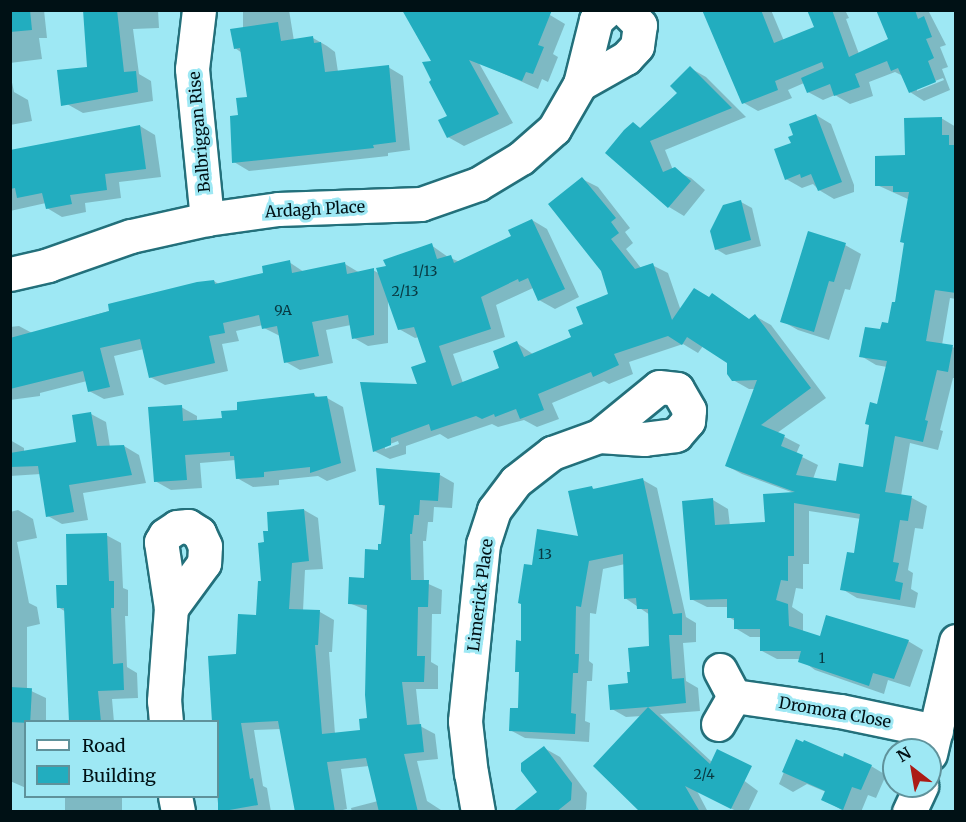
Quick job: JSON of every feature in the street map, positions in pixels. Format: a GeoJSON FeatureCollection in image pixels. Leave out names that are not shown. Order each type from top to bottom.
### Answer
{"type":"FeatureCollection","features":[{"type":"Feature","properties":{"kind":"street","name":"Balbriggan Rise"},"geometry":{"type":"LineString","coordinates":[[199,10],[195,32],[193,87],[207,219]]}},
{"type":"Feature","properties":{"kind":"street","name":"Ardagh Place"},"geometry":{"type":"LineString","coordinates":[[10,274],[48,265],[131,236],[207,219],[278,209],[421,204],[478,184],[521,158],[554,129],[580,84],[596,20],[607,10]]}},
{"type":"Feature","properties":{"kind":"street"},"geometry":{"type":"LineString","coordinates":[[580,84],[626,58],[637,46],[639,25],[625,10]]}},
{"type":"Feature","properties":{"kind":"street","name":"Limerick Place"},"geometry":{"type":"LineString","coordinates":[[478,812],[465,722],[483,544],[494,510],[516,481],[552,453],[600,436]]}},
{"type":"Feature","properties":{"kind":"street"},"geometry":{"type":"LineString","coordinates":[[166,720],[164,700],[171,608]]}},
{"type":"Feature","properties":{"kind":"street"},"geometry":{"type":"LineString","coordinates":[[934,738],[956,641]]}},
{"type":"Feature","properties":{"kind":"street","name":"Dromora Close"},"geometry":{"type":"LineString","coordinates":[[718,724],[727,683],[840,711],[918,738]]}},
{"type":"Feature","properties":{"kind":"street"},"geometry":{"type":"LineString","coordinates":[[909,812],[915,798]]}},
{"type":"Feature","properties":{"kind":"building"},"geometry":{"type":"Polygon","coordinates":[[[10,10],[30,10],[32,30],[10,32],[10,10]]]}},
{"type":"Feature","properties":{"kind":"building"},"geometry":{"type":"Polygon","coordinates":[[[83,10],[117,10],[124,72],[136,71],[138,92],[61,106],[57,70],[87,67],[83,10]]]}},
{"type":"Feature","properties":{"kind":"building"},"geometry":{"type":"Polygon","coordinates":[[[402,10],[552,10],[538,45],[544,47],[533,74],[526,72],[522,81],[469,60],[499,114],[447,138],[438,120],[447,116],[429,82],[431,80],[422,62],[431,61],[402,10]]]}},
{"type":"Feature","properties":{"kind":"building"},"geometry":{"type":"Polygon","coordinates":[[[702,10],[761,10],[774,43],[814,27],[807,10],[832,10],[849,57],[888,39],[876,10],[915,10],[918,19],[924,16],[932,37],[926,39],[934,58],[928,61],[936,82],[909,93],[898,68],[891,71],[887,61],[855,74],[860,87],[834,96],[830,84],[807,93],[801,78],[824,68],[822,62],[775,81],[778,90],[742,104],[702,10]]]}},
{"type":"Feature","properties":{"kind":"building"},"geometry":{"type":"Polygon","coordinates":[[[278,22],[281,41],[313,36],[314,43],[321,42],[325,72],[389,65],[396,142],[373,145],[374,148],[232,163],[230,116],[238,115],[236,98],[247,97],[240,48],[234,49],[230,29],[278,22]]]}},
{"type":"Feature","properties":{"kind":"building"},"geometry":{"type":"Polygon","coordinates":[[[690,66],[732,108],[650,141],[663,172],[675,167],[691,181],[668,208],[605,153],[633,122],[640,128],[677,93],[670,86],[690,66]]]}},
{"type":"Feature","properties":{"kind":"building"},"geometry":{"type":"Polygon","coordinates":[[[816,114],[842,182],[818,191],[811,174],[801,178],[800,174],[785,180],[774,149],[791,143],[788,137],[793,135],[789,124],[816,114]]]}},
{"type":"Feature","properties":{"kind":"building"},"geometry":{"type":"Polygon","coordinates":[[[942,117],[942,135],[949,135],[949,145],[954,145],[956,167],[956,293],[935,290],[926,341],[953,345],[948,372],[937,370],[925,420],[928,421],[923,442],[895,436],[885,492],[912,496],[908,521],[900,520],[893,562],[899,563],[895,581],[903,583],[900,600],[840,590],[847,552],[854,553],[860,514],[794,503],[794,556],[788,556],[788,581],[781,580],[776,600],[788,604],[789,626],[820,636],[826,615],[909,640],[894,679],[873,673],[869,686],[798,662],[801,651],[760,651],[760,629],[734,629],[734,618],[727,618],[727,599],[690,600],[682,501],[713,498],[715,525],[765,522],[763,494],[795,492],[725,466],[757,380],[732,381],[727,374],[727,363],[687,337],[682,345],[668,336],[614,354],[619,365],[593,377],[591,372],[538,394],[544,410],[520,419],[516,409],[495,417],[494,414],[482,419],[476,416],[431,431],[429,424],[391,438],[391,445],[373,452],[360,382],[417,384],[411,367],[426,362],[414,327],[398,330],[376,268],[386,266],[383,260],[432,243],[437,259],[451,255],[454,263],[511,236],[508,230],[532,219],[565,289],[538,301],[528,278],[519,282],[518,279],[481,297],[491,329],[439,346],[452,386],[499,368],[493,351],[517,341],[524,357],[571,337],[568,330],[583,324],[576,307],[608,294],[601,271],[548,204],[582,177],[616,218],[611,222],[619,233],[611,239],[635,269],[653,263],[672,320],[694,288],[709,297],[712,293],[749,319],[755,314],[811,388],[761,425],[785,435],[781,446],[803,455],[796,475],[836,481],[839,463],[863,467],[869,425],[865,424],[870,402],[877,404],[887,361],[859,357],[865,327],[880,329],[882,322],[888,323],[892,302],[895,302],[904,243],[900,242],[909,192],[893,192],[893,186],[875,186],[875,156],[905,155],[904,118],[942,117]]]}},
{"type":"Feature","properties":{"kind":"building"},"geometry":{"type":"Polygon","coordinates":[[[140,125],[146,169],[105,174],[107,190],[70,195],[72,204],[46,209],[42,193],[17,198],[15,188],[10,189],[10,150],[140,125]]]}},
{"type":"Feature","properties":{"kind":"building"},"geometry":{"type":"Polygon","coordinates":[[[741,200],[751,240],[715,250],[710,231],[723,205],[741,200]]]}},
{"type":"Feature","properties":{"kind":"building"},"geometry":{"type":"Polygon","coordinates":[[[808,231],[846,243],[834,282],[829,281],[814,332],[780,322],[808,231]]]}},
{"type":"Feature","properties":{"kind":"building"},"geometry":{"type":"Polygon","coordinates":[[[290,260],[292,273],[345,262],[347,274],[374,268],[374,335],[352,339],[348,315],[312,322],[319,356],[284,363],[277,326],[262,329],[259,315],[223,323],[225,333],[209,336],[215,363],[149,378],[140,339],[100,348],[110,387],[88,392],[83,371],[10,389],[10,338],[109,311],[108,304],[197,282],[214,280],[215,284],[263,273],[262,266],[290,260]]]}},
{"type":"Feature","properties":{"kind":"building"},"geometry":{"type":"Polygon","coordinates":[[[314,393],[315,397],[327,396],[341,463],[310,473],[310,467],[264,472],[264,477],[236,479],[234,456],[230,456],[230,452],[185,455],[187,480],[154,482],[148,407],[182,405],[183,421],[222,418],[221,411],[237,410],[237,402],[314,393]]]}},
{"type":"Feature","properties":{"kind":"building"},"geometry":{"type":"Polygon","coordinates":[[[91,412],[97,446],[124,445],[132,475],[69,485],[74,512],[46,517],[38,466],[10,467],[10,453],[76,442],[72,415],[91,412]]]}},
{"type":"Feature","properties":{"kind":"building"},"geometry":{"type":"Polygon","coordinates":[[[376,468],[440,473],[438,501],[420,500],[419,515],[414,515],[412,534],[410,534],[411,580],[429,580],[428,607],[418,607],[417,656],[425,656],[424,682],[402,682],[407,725],[421,724],[424,752],[404,754],[418,812],[379,812],[366,758],[327,762],[335,812],[295,812],[278,721],[241,723],[250,779],[253,778],[258,805],[218,812],[219,720],[212,720],[208,656],[236,654],[238,614],[256,615],[258,581],[261,581],[258,543],[264,542],[263,531],[268,531],[267,512],[304,509],[309,561],[292,563],[289,609],[320,610],[318,645],[315,645],[322,734],[360,730],[359,719],[367,718],[365,695],[367,605],[348,604],[349,577],[364,578],[365,549],[378,550],[378,544],[381,544],[385,505],[379,505],[376,468]]]}},
{"type":"Feature","properties":{"kind":"building"},"geometry":{"type":"Polygon","coordinates":[[[643,478],[673,614],[682,613],[682,635],[669,635],[672,679],[684,678],[686,703],[610,710],[608,685],[628,683],[627,672],[630,672],[628,648],[649,646],[648,609],[637,609],[636,598],[624,599],[623,554],[589,561],[581,607],[576,606],[575,654],[579,654],[578,673],[573,673],[571,713],[576,714],[575,734],[509,731],[510,708],[518,708],[519,672],[515,672],[516,640],[521,641],[521,604],[518,603],[524,564],[532,565],[537,529],[578,536],[568,491],[592,486],[593,489],[643,478]]]}},
{"type":"Feature","properties":{"kind":"building"},"geometry":{"type":"Polygon","coordinates":[[[107,533],[109,581],[114,581],[114,608],[111,608],[113,664],[123,663],[124,690],[98,691],[101,720],[69,720],[64,608],[57,608],[56,585],[67,585],[66,534],[107,533]]]}},
{"type":"Feature","properties":{"kind":"building"},"geometry":{"type":"Polygon","coordinates":[[[10,687],[32,688],[30,720],[24,720],[24,723],[10,722],[10,687]]]}},
{"type":"Feature","properties":{"kind":"building"},"geometry":{"type":"Polygon","coordinates":[[[648,707],[710,764],[717,749],[752,766],[731,809],[685,786],[700,812],[640,812],[593,766],[648,707]]]}},
{"type":"Feature","properties":{"kind":"building"},"geometry":{"type":"Polygon","coordinates":[[[796,739],[803,742],[804,740],[843,757],[844,753],[872,765],[861,790],[852,787],[843,810],[821,800],[825,791],[782,772],[796,739]]]}},
{"type":"Feature","properties":{"kind":"building"},"geometry":{"type":"Polygon","coordinates":[[[544,746],[572,783],[571,800],[556,812],[512,812],[537,792],[521,771],[521,763],[544,746]]]}}]}
